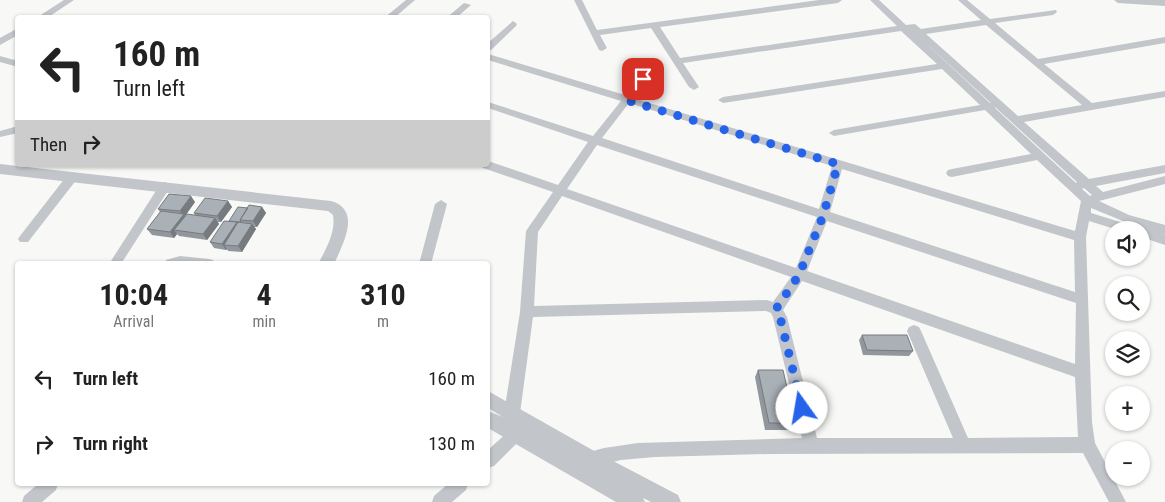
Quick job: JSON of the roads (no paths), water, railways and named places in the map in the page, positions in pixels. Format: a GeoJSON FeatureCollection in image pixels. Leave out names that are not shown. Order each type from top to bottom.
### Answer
{"type":"FeatureCollection","features":[{"type":"Feature","properties":{"kind":"street"},"geometry":{"type":"LineString","coordinates":[[45,15],[70,0]]}},
{"type":"Feature","properties":{"kind":"street"},"geometry":{"type":"LineString","coordinates":[[392,15],[411,0]]}},
{"type":"Feature","properties":{"kind":"street"},"geometry":{"type":"LineString","coordinates":[[578,0],[602,48]]}},
{"type":"Feature","properties":{"kind":"street"},"geometry":{"type":"LineString","coordinates":[[594,33],[806,2],[838,0]]}},
{"type":"Feature","properties":{"kind":"street"},"geometry":{"type":"LineString","coordinates":[[874,0],[998,104],[1100,196]]}},
{"type":"Feature","properties":{"kind":"street"},"geometry":{"type":"LineString","coordinates":[[885,0],[942,66],[1087,200],[1105,212],[1165,230]]}},
{"type":"Feature","properties":{"kind":"street"},"geometry":{"type":"LineString","coordinates":[[962,0],[1089,106]]}},
{"type":"Feature","properties":{"kind":"street"},"geometry":{"type":"LineString","coordinates":[[1118,0],[1165,3]]}},
{"type":"Feature","properties":{"kind":"street"},"geometry":{"type":"LineString","coordinates":[[1162,0],[1165,3]]}},
{"type":"Feature","properties":{"kind":"street"},"geometry":{"type":"LineString","coordinates":[[454,15],[467,5]]}},
{"type":"Feature","properties":{"kind":"street"},"geometry":{"type":"LineString","coordinates":[[679,61],[1053,12]]}},
{"type":"Feature","properties":{"kind":"street"},"geometry":{"type":"LineString","coordinates":[[490,46],[513,24]]}},
{"type":"Feature","properties":{"kind":"street"},"geometry":{"type":"LineString","coordinates":[[654,25],[679,61],[694,88]]}},
{"type":"Feature","properties":{"kind":"street"},"geometry":{"type":"LineString","coordinates":[[0,42],[15,33]]}},
{"type":"Feature","properties":{"kind":"street"},"geometry":{"type":"LineString","coordinates":[[1037,62],[1165,40]]}},
{"type":"Feature","properties":{"kind":"street"},"geometry":{"type":"LineString","coordinates":[[490,58],[1080,237]]}},
{"type":"Feature","properties":{"kind":"street"},"geometry":{"type":"LineString","coordinates":[[0,59],[15,63]]}},
{"type":"Feature","properties":{"kind":"street"},"geometry":{"type":"LineString","coordinates":[[723,100],[942,66]]}},
{"type":"Feature","properties":{"kind":"street"},"geometry":{"type":"LineString","coordinates":[[512,413],[527,312],[532,231],[595,140],[643,79]]}},
{"type":"Feature","properties":{"kind":"street"},"geometry":{"type":"LineString","coordinates":[[1015,120],[1165,94]]}},
{"type":"Feature","properties":{"kind":"street"},"geometry":{"type":"LineString","coordinates":[[834,133],[998,104]]}},
{"type":"Feature","properties":{"kind":"street"},"geometry":{"type":"LineString","coordinates":[[490,106],[1081,300]]}},
{"type":"Feature","properties":{"kind":"street"},"geometry":{"type":"LineString","coordinates":[[0,134],[15,130]]}},
{"type":"Feature","properties":{"kind":"street"},"geometry":{"type":"LineString","coordinates":[[952,173],[1038,156]]}},
{"type":"Feature","properties":{"kind":"street"},"geometry":{"type":"LineString","coordinates":[[776,309],[799,275],[823,216],[838,164]]}},
{"type":"Feature","properties":{"kind":"street"},"geometry":{"type":"LineString","coordinates":[[490,166],[1082,373]]}},
{"type":"Feature","properties":{"kind":"street"},"geometry":{"type":"LineString","coordinates":[[0,169],[165,186],[336,208],[342,215],[341,222],[327,261]]}},
{"type":"Feature","properties":{"kind":"street"},"geometry":{"type":"LineString","coordinates":[[1073,188],[1165,169]]}},
{"type":"Feature","properties":{"kind":"street"},"geometry":{"type":"LineString","coordinates":[[24,239],[73,176]]}},
{"type":"Feature","properties":{"kind":"street"},"geometry":{"type":"LineString","coordinates":[[1087,200],[1165,180]]}},
{"type":"Feature","properties":{"kind":"street"},"geometry":{"type":"LineString","coordinates":[[116,261],[165,186]]}},
{"type":"Feature","properties":{"kind":"street"},"geometry":{"type":"LineString","coordinates":[[1087,200],[1080,237],[1084,422],[1087,445],[1118,502]]}},
{"type":"Feature","properties":{"kind":"street"},"geometry":{"type":"LineString","coordinates":[[426,261],[441,204]]}},
{"type":"Feature","properties":{"kind":"street"},"geometry":{"type":"LineString","coordinates":[[1084,215],[1105,221]]}},
{"type":"Feature","properties":{"kind":"street"},"geometry":{"type":"LineString","coordinates":[[1150,235],[1165,240]]}},
{"type":"Feature","properties":{"kind":"street"},"geometry":{"type":"LineString","coordinates":[[527,312],[767,306],[776,309],[780,317],[811,445]]}},
{"type":"Feature","properties":{"kind":"street"},"geometry":{"type":"LineString","coordinates":[[914,331],[964,446]]}},
{"type":"Feature","properties":{"kind":"street"},"geometry":{"type":"LineString","coordinates":[[490,400],[512,413],[635,502]]}},
{"type":"Feature","properties":{"kind":"street"},"geometry":{"type":"LineString","coordinates":[[490,421],[515,435],[672,502]]}},
{"type":"Feature","properties":{"kind":"street"},"geometry":{"type":"LineString","coordinates":[[490,458],[515,435]]}},
{"type":"Feature","properties":{"kind":"street"},"geometry":{"type":"LineString","coordinates":[[582,463],[621,452],[811,445],[1087,445]]}},
{"type":"Feature","properties":{"kind":"street"},"geometry":{"type":"LineString","coordinates":[[30,502],[48,486]]}},
{"type":"Feature","properties":{"kind":"street"},"geometry":{"type":"LineString","coordinates":[[440,502],[458,486]]}}]}
